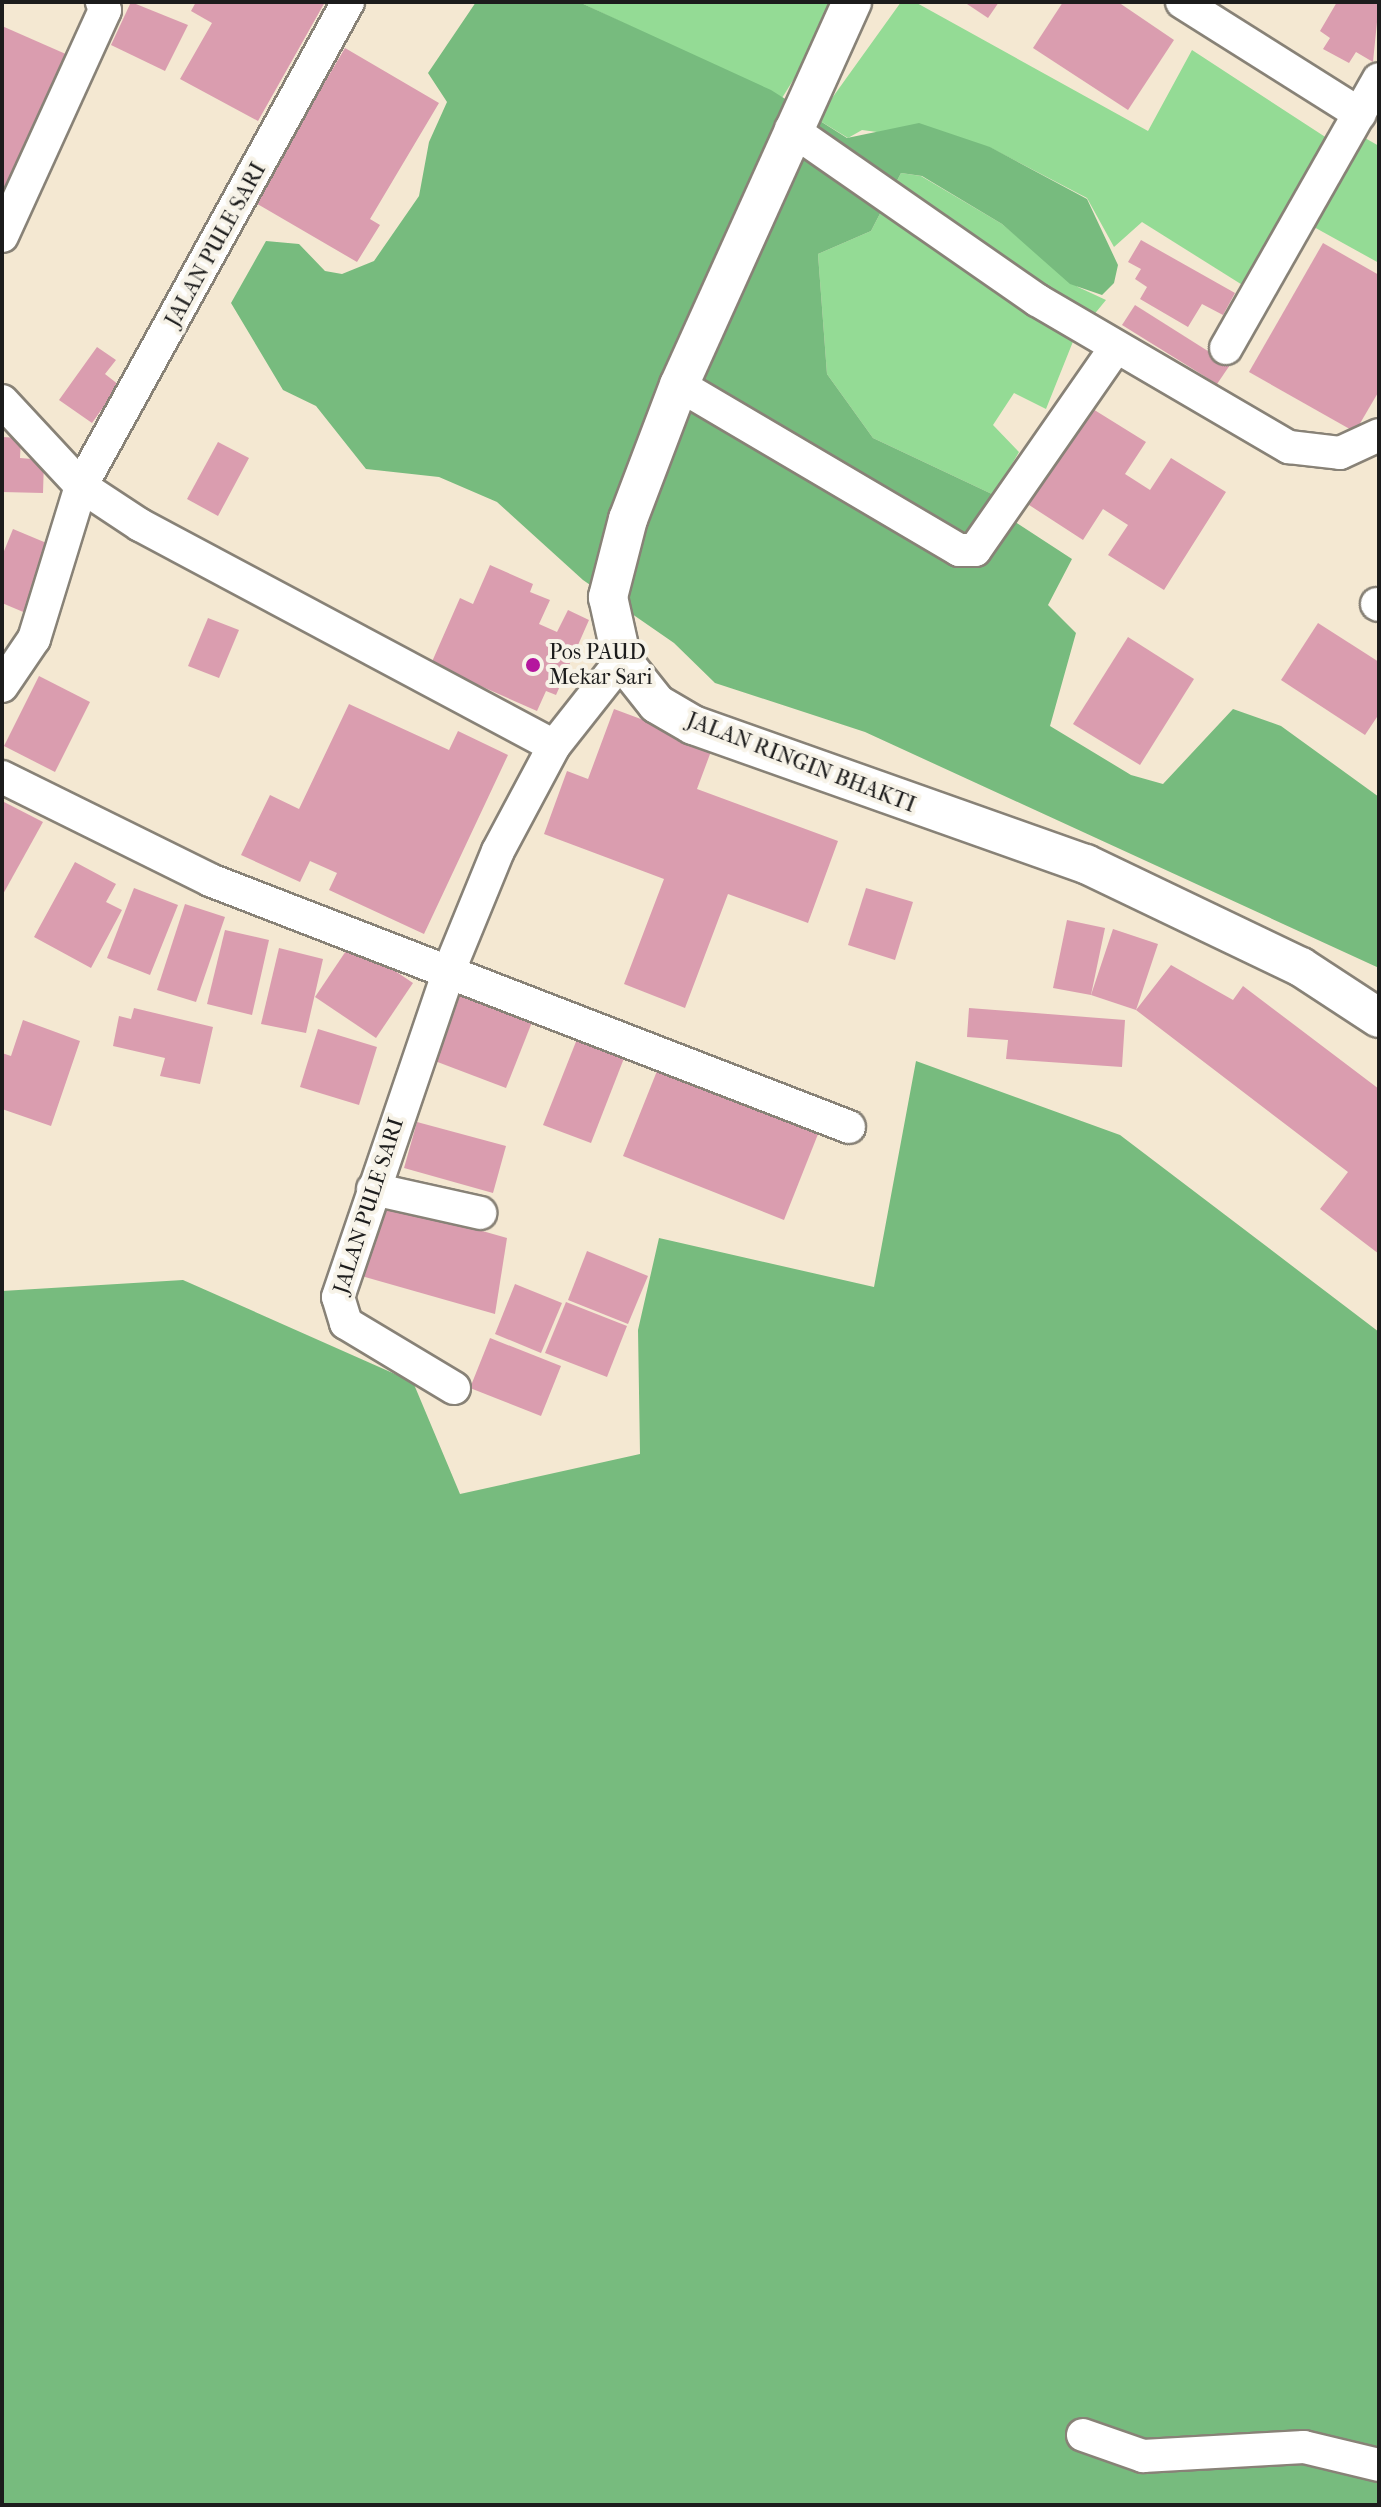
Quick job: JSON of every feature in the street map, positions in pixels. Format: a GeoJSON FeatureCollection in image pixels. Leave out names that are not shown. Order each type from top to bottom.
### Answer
{"type":"FeatureCollection","features":[{"type":"Feature","properties":{"kind":"street"},"geometry":{"type":"LineString","coordinates":[[2,236],[105,10],[102,2]]}},
{"type":"Feature","properties":{"kind":"street","name":"JALAN PULE SARI"},"geometry":{"type":"LineString","coordinates":[[2,686],[34,639],[81,486],[348,2]]}},
{"type":"Feature","properties":{"kind":"street","name":"JALAN RINGIN BHAKTI"},"geometry":{"type":"LineString","coordinates":[[852,2],[791,129],[679,385],[616,556],[610,623],[622,660],[657,704],[693,725],[1086,864],[1301,967],[1379,1018]]}},
{"type":"Feature","properties":{"kind":"street"},"geometry":{"type":"LineString","coordinates":[[1182,2],[1360,114]]}},
{"type":"Feature","properties":{"kind":"street"},"geometry":{"type":"LineString","coordinates":[[1226,348],[1379,79]]}},
{"type":"Feature","properties":{"kind":"street"},"geometry":{"type":"LineString","coordinates":[[791,129],[1116,347],[1289,447],[1340,453],[1379,435]]}},
{"type":"Feature","properties":{"kind":"street"},"geometry":{"type":"LineString","coordinates":[[679,385],[959,550],[975,550],[1116,347]]}},
{"type":"Feature","properties":{"kind":"street"},"geometry":{"type":"LineString","coordinates":[[2,401],[81,486],[140,525],[554,746]]}},
{"type":"Feature","properties":{"kind":"street","name":"JALAN PULE SARI"},"geometry":{"type":"LineString","coordinates":[[454,1388],[337,1313],[373,1189],[450,968],[498,851],[554,746],[622,660]]}},
{"type":"Feature","properties":{"kind":"street"},"geometry":{"type":"LineString","coordinates":[[2,777],[210,880],[450,968],[849,1127]]}},
{"type":"Feature","properties":{"kind":"street"},"geometry":{"type":"LineString","coordinates":[[373,1189],[480,1213]]}},
{"type":"Feature","properties":{"kind":"street"},"geometry":{"type":"LineString","coordinates":[[1083,2435],[1143,2456],[1304,2447],[1379,2465]]}},
{"type":"Feature","properties":{"kind":"green space"},"geometry":{"type":"Polygon","coordinates":[[[476,2],[579,2],[771,90],[847,138],[919,123],[990,147],[1087,199],[1118,265],[1114,283],[1102,295],[1070,284],[1002,224],[922,176],[901,173],[871,231],[818,254],[827,374],[873,438],[994,495],[989,505],[1072,559],[1048,605],[1076,633],[1050,726],[1131,775],[1163,784],[1233,709],[1281,726],[1379,797],[1379,968],[865,732],[715,683],[674,643],[583,580],[497,502],[439,477],[366,469],[316,406],[283,390],[231,303],[266,241],[299,244],[325,271],[342,274],[374,261],[419,196],[429,142],[447,102],[428,73],[476,2]]]}},
{"type":"Feature","properties":{"kind":"green space"},"geometry":{"type":"Polygon","coordinates":[[[579,2],[842,2],[782,98],[579,2]]]}},
{"type":"Feature","properties":{"kind":"green space"},"geometry":{"type":"Polygon","coordinates":[[[901,2],[915,2],[1148,131],[1192,50],[1333,142],[1344,126],[1379,146],[1379,263],[1294,216],[1244,286],[1142,222],[1114,247],[1087,198],[989,147],[862,130],[848,138],[817,119],[901,2]]]}},
{"type":"Feature","properties":{"kind":"green space"},"geometry":{"type":"Polygon","coordinates":[[[901,173],[921,176],[1002,224],[1078,287],[1106,300],[1074,339],[1046,409],[1014,393],[993,425],[1019,452],[994,495],[873,438],[827,374],[818,254],[871,231],[901,173]]]}},
{"type":"Feature","properties":{"kind":"green space"},"geometry":{"type":"Polygon","coordinates":[[[916,1061],[1120,1135],[1379,1332],[1379,2505],[2,2505],[2,1291],[183,1280],[413,1382],[460,1494],[640,1454],[638,1330],[659,1238],[874,1287],[916,1061]]]}},
{"type":"Feature","properties":{"kind":"building"},"geometry":{"type":"Polygon","coordinates":[[[131,2],[188,25],[165,71],[111,45],[131,2]]]}},
{"type":"Feature","properties":{"kind":"building"},"geometry":{"type":"Polygon","coordinates":[[[196,2],[325,2],[258,121],[180,79],[212,23],[191,11],[196,2]]]}},
{"type":"Feature","properties":{"kind":"building"},"geometry":{"type":"Polygon","coordinates":[[[964,2],[999,2],[988,18],[964,2]]]}},
{"type":"Feature","properties":{"kind":"building"},"geometry":{"type":"Polygon","coordinates":[[[1063,2],[1118,2],[1174,40],[1128,110],[1033,48],[1063,2]]]}},
{"type":"Feature","properties":{"kind":"building"},"geometry":{"type":"Polygon","coordinates":[[[1337,2],[1379,2],[1373,62],[1356,52],[1349,63],[1323,49],[1330,38],[1320,31],[1337,2]]]}},
{"type":"Feature","properties":{"kind":"building"},"geometry":{"type":"Polygon","coordinates":[[[2,26],[68,55],[2,205],[2,26]]]}},
{"type":"Feature","properties":{"kind":"building"},"geometry":{"type":"Polygon","coordinates":[[[345,48],[439,103],[370,219],[380,225],[357,262],[254,202],[345,48]]]}},
{"type":"Feature","properties":{"kind":"building"},"geometry":{"type":"Polygon","coordinates":[[[1141,240],[1235,293],[1223,315],[1202,304],[1188,327],[1140,299],[1147,287],[1135,279],[1141,269],[1128,262],[1141,240]]]}},
{"type":"Feature","properties":{"kind":"building"},"geometry":{"type":"Polygon","coordinates":[[[1323,243],[1379,275],[1379,391],[1355,432],[1249,372],[1323,243]]]}},
{"type":"Feature","properties":{"kind":"building"},"geometry":{"type":"Polygon","coordinates":[[[1135,305],[1230,365],[1217,384],[1122,325],[1135,305]]]}},
{"type":"Feature","properties":{"kind":"building"},"geometry":{"type":"Polygon","coordinates":[[[97,347],[116,360],[105,374],[119,385],[92,423],[59,400],[97,347]]]}},
{"type":"Feature","properties":{"kind":"building"},"geometry":{"type":"Polygon","coordinates":[[[1088,406],[1146,442],[1125,474],[1150,490],[1171,458],[1226,492],[1164,590],[1108,555],[1128,525],[1103,509],[1083,540],[1026,503],[1088,406]]]}},
{"type":"Feature","properties":{"kind":"building"},"geometry":{"type":"Polygon","coordinates":[[[2,437],[21,438],[20,458],[44,460],[43,493],[2,492],[2,437]]]}},
{"type":"Feature","properties":{"kind":"building"},"geometry":{"type":"Polygon","coordinates":[[[218,442],[249,458],[218,516],[187,499],[218,442]]]}},
{"type":"Feature","properties":{"kind":"building"},"geometry":{"type":"Polygon","coordinates":[[[13,529],[56,547],[28,614],[2,603],[2,556],[13,529]]]}},
{"type":"Feature","properties":{"kind":"building"},"geometry":{"type":"Polygon","coordinates":[[[490,565],[533,584],[530,592],[550,600],[539,624],[557,632],[568,610],[589,620],[556,695],[546,691],[537,711],[431,664],[460,598],[473,604],[490,565]]]}},
{"type":"Feature","properties":{"kind":"building"},"geometry":{"type":"Polygon","coordinates":[[[208,618],[239,630],[219,678],[188,666],[208,618]]]}},
{"type":"Feature","properties":{"kind":"building"},"geometry":{"type":"Polygon","coordinates":[[[1318,623],[1379,662],[1379,714],[1365,735],[1281,680],[1318,623]]]}},
{"type":"Feature","properties":{"kind":"building"},"geometry":{"type":"Polygon","coordinates":[[[1128,637],[1194,679],[1140,765],[1073,724],[1128,637]]]}},
{"type":"Feature","properties":{"kind":"building"},"geometry":{"type":"Polygon","coordinates":[[[39,676],[90,702],[55,772],[4,746],[39,676]]]}},
{"type":"Feature","properties":{"kind":"building"},"geometry":{"type":"Polygon","coordinates":[[[349,704],[449,750],[458,731],[508,755],[424,934],[329,890],[337,873],[310,861],[300,882],[241,855],[270,795],[299,809],[349,704]]]}},
{"type":"Feature","properties":{"kind":"building"},"geometry":{"type":"Polygon","coordinates":[[[614,709],[713,746],[697,789],[838,841],[808,923],[728,894],[685,1008],[624,984],[664,879],[544,834],[567,771],[588,779],[614,709]]]}},
{"type":"Feature","properties":{"kind":"building"},"geometry":{"type":"Polygon","coordinates":[[[4,802],[43,822],[2,896],[2,806],[4,802]]]}},
{"type":"Feature","properties":{"kind":"building"},"geometry":{"type":"Polygon","coordinates":[[[75,862],[116,884],[106,902],[122,910],[91,968],[34,937],[75,862]]]}},
{"type":"Feature","properties":{"kind":"building"},"geometry":{"type":"Polygon","coordinates":[[[134,888],[178,905],[150,975],[107,958],[134,888]]]}},
{"type":"Feature","properties":{"kind":"building"},"geometry":{"type":"Polygon","coordinates":[[[866,888],[913,902],[895,960],[848,945],[866,888]]]}},
{"type":"Feature","properties":{"kind":"building"},"geometry":{"type":"Polygon","coordinates":[[[185,904],[225,917],[196,1002],[157,990],[185,904]]]}},
{"type":"Feature","properties":{"kind":"building"},"geometry":{"type":"Polygon","coordinates":[[[1067,920],[1105,928],[1091,995],[1053,988],[1067,920]]]}},
{"type":"Feature","properties":{"kind":"building"},"geometry":{"type":"Polygon","coordinates":[[[1113,929],[1158,944],[1136,1010],[1091,995],[1113,929]]]}},
{"type":"Feature","properties":{"kind":"building"},"geometry":{"type":"Polygon","coordinates":[[[225,930],[269,940],[252,1015],[207,1004],[225,930]]]}},
{"type":"Feature","properties":{"kind":"building"},"geometry":{"type":"Polygon","coordinates":[[[352,942],[413,983],[376,1038],[315,997],[352,942]]]}},
{"type":"Feature","properties":{"kind":"building"},"geometry":{"type":"Polygon","coordinates":[[[279,948],[323,959],[306,1033],[261,1024],[279,948]]]}},
{"type":"Feature","properties":{"kind":"building"},"geometry":{"type":"Polygon","coordinates":[[[1171,965],[1233,1000],[1243,986],[1379,1089],[1379,1254],[1320,1209],[1348,1172],[1136,1010],[1171,965]]]}},
{"type":"Feature","properties":{"kind":"building"},"geometry":{"type":"Polygon","coordinates":[[[458,981],[536,1012],[506,1088],[427,1058],[458,981]]]}},
{"type":"Feature","properties":{"kind":"building"},"geometry":{"type":"Polygon","coordinates":[[[134,1008],[213,1027],[200,1084],[160,1076],[165,1058],[113,1046],[119,1016],[131,1019],[134,1008]]]}},
{"type":"Feature","properties":{"kind":"building"},"geometry":{"type":"Polygon","coordinates":[[[969,1008],[1125,1020],[1122,1067],[1006,1059],[1008,1040],[967,1037],[969,1008]]]}},
{"type":"Feature","properties":{"kind":"building"},"geometry":{"type":"Polygon","coordinates":[[[23,1020],[80,1041],[51,1126],[2,1109],[2,1053],[11,1056],[23,1020]]]}},
{"type":"Feature","properties":{"kind":"building"},"geometry":{"type":"Polygon","coordinates":[[[318,1029],[377,1047],[359,1105],[300,1087],[318,1029]]]}},
{"type":"Feature","properties":{"kind":"building"},"geometry":{"type":"Polygon","coordinates":[[[581,1029],[628,1048],[591,1143],[543,1125],[581,1029]]]}},
{"type":"Feature","properties":{"kind":"building"},"geometry":{"type":"Polygon","coordinates":[[[661,1061],[822,1124],[784,1220],[623,1156],[661,1061]]]}},
{"type":"Feature","properties":{"kind":"building"},"geometry":{"type":"Polygon","coordinates":[[[417,1122],[506,1146],[493,1193],[404,1168],[417,1122]]]}},
{"type":"Feature","properties":{"kind":"building"},"geometry":{"type":"Polygon","coordinates":[[[384,1203],[507,1238],[495,1314],[358,1275],[384,1203]]]}},
{"type":"Feature","properties":{"kind":"building"},"geometry":{"type":"Polygon","coordinates":[[[587,1251],[648,1276],[628,1324],[568,1300],[587,1251]]]}},
{"type":"Feature","properties":{"kind":"building"},"geometry":{"type":"Polygon","coordinates":[[[515,1284],[562,1303],[541,1353],[495,1334],[515,1284]]]}},
{"type":"Feature","properties":{"kind":"building"},"geometry":{"type":"Polygon","coordinates":[[[566,1302],[627,1326],[607,1377],[545,1353],[566,1302]]]}},
{"type":"Feature","properties":{"kind":"building"},"geometry":{"type":"Polygon","coordinates":[[[490,1338],[561,1366],[541,1416],[470,1388],[490,1338]]]}},
{"type":"Feature","properties":{"kind":"place","name":"Pos PAUD Mekar Sari"},"geometry":{"type":"Point","coordinates":[533,665]}}]}
